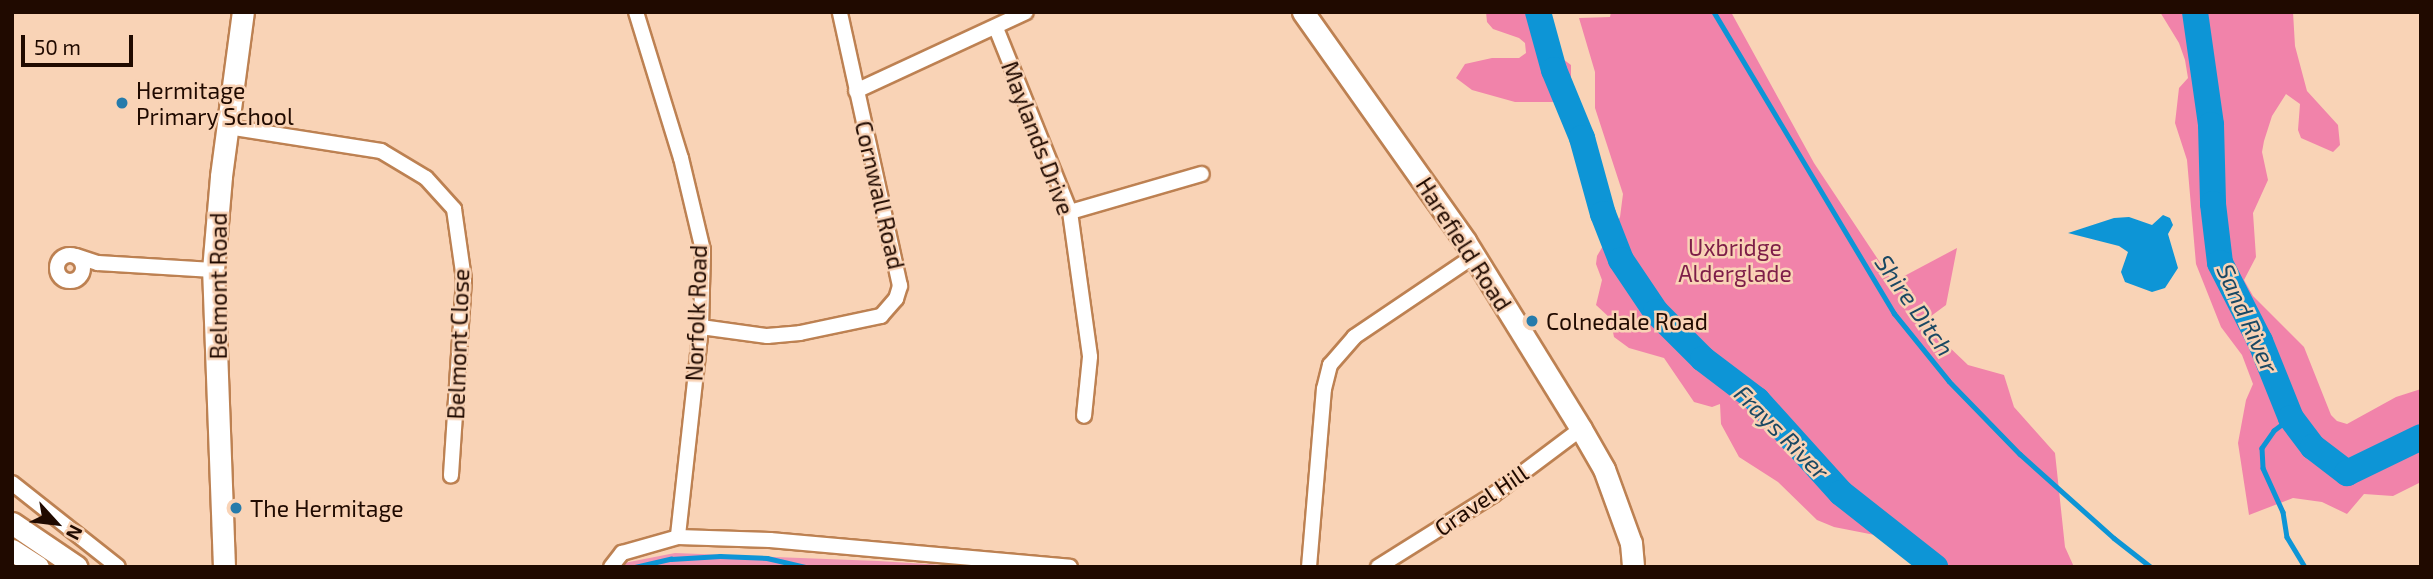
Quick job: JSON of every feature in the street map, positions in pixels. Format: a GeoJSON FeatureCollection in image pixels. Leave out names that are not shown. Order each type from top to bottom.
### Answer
{"type":"FeatureCollection","features":[{"type":"Feature","properties":{"kind":"main road","name":"Belmont Road"},"geometry":{"type":"LineString","coordinates":[[223,565],[213,270],[243,12]]}},
{"type":"Feature","properties":{"kind":"main road","name":"Harefield Road"},"geometry":{"type":"LineString","coordinates":[[1303,12],[1474,256],[1581,429],[1604,469],[1631,543],[1633,567]]}},
{"type":"Feature","properties":{"kind":"main road"},"geometry":{"type":"LineString","coordinates":[[12,523],[77,567]]}},
{"type":"Feature","properties":{"kind":"main road"},"geometry":{"type":"LineString","coordinates":[[12,550],[38,567]]}},
{"type":"Feature","properties":{"kind":"street","name":"Norfolk Road"},"geometry":{"type":"LineString","coordinates":[[636,12],[681,158],[703,250],[701,327],[678,537]]}},
{"type":"Feature","properties":{"kind":"street","name":"Cornwall Road"},"geometry":{"type":"LineString","coordinates":[[701,327],[767,336],[800,333],[881,316],[891,309],[900,286],[840,12]]}},
{"type":"Feature","properties":{"kind":"street"},"geometry":{"type":"LineString","coordinates":[[856,91],[1026,12]]}},
{"type":"Feature","properties":{"kind":"street","name":"Maylands Drive"},"geometry":{"type":"LineString","coordinates":[[996,28],[1070,212],[1090,357],[1084,416]]}},
{"type":"Feature","properties":{"kind":"street","name":"Belmont Close"},"geometry":{"type":"LineString","coordinates":[[228,127],[381,151],[426,178],[454,209],[464,279],[451,475]]}},
{"type":"Feature","properties":{"kind":"street"},"geometry":{"type":"LineString","coordinates":[[1070,212],[1202,174]]}},
{"type":"Feature","properties":{"kind":"street"},"geometry":{"type":"LineString","coordinates":[[98,263],[78,277],[65,280],[57,268],[63,256],[76,256],[98,263],[213,270]]}},
{"type":"Feature","properties":{"kind":"street"},"geometry":{"type":"LineString","coordinates":[[76,256],[82,267],[78,277]]}},
{"type":"Feature","properties":{"kind":"street"},"geometry":{"type":"LineString","coordinates":[[1309,567],[1324,389],[1330,365],[1354,337],[1474,256]]}},
{"type":"Feature","properties":{"kind":"street","name":"Gravel Hill"},"geometry":{"type":"LineString","coordinates":[[1378,567],[1493,495],[1581,429]]}},
{"type":"Feature","properties":{"kind":"street"},"geometry":{"type":"LineString","coordinates":[[12,483],[118,567]]}},
{"type":"Feature","properties":{"kind":"street"},"geometry":{"type":"LineString","coordinates":[[611,567],[622,553],[678,537],[770,541],[1070,567]]}},
{"type":"Feature","properties":{"kind":"shaded area"},"geometry":{"type":"Polygon","coordinates":[[[675,553],[975,567],[620,567],[624,563],[675,553]]]}},
{"type":"Feature","properties":{"kind":"green space"},"geometry":{"type":"Polygon","coordinates":[[[1486,12],[1536,12],[1536,25],[1556,54],[1571,65],[1571,91],[1557,102],[1515,102],[1472,90],[1456,78],[1465,64],[1492,58],[1519,58],[1526,53],[1525,43],[1519,38],[1493,29],[1487,22],[1486,12]]]}},
{"type":"Feature","properties":{"kind":"green space","name":"Uxbridge Alderglade"},"geometry":{"type":"Polygon","coordinates":[[[1611,12],[1731,12],[1814,163],[1893,282],[1957,248],[1946,305],[1923,322],[1968,365],[2004,375],[2014,407],[2055,453],[2065,547],[2074,567],[1947,567],[1885,537],[1834,527],[1817,520],[1778,482],[1739,457],[1721,424],[1720,404],[1712,407],[1694,402],[1664,358],[1629,348],[1614,337],[1610,318],[1596,305],[1602,280],[1596,264],[1597,256],[1620,217],[1623,194],[1595,108],[1595,72],[1579,18],[1610,17],[1611,12]]]}},
{"type":"Feature","properties":{"kind":"green space"},"geometry":{"type":"Polygon","coordinates":[[[2160,12],[2293,12],[2295,46],[2307,91],[2338,125],[2340,145],[2333,152],[2301,138],[2298,130],[2300,104],[2286,94],[2272,116],[2264,141],[2262,152],[2268,180],[2253,213],[2256,257],[2244,280],[2253,296],[2304,347],[2331,415],[2337,421],[2347,424],[2396,397],[2421,389],[2421,482],[2393,496],[2364,494],[2347,514],[2322,502],[2293,498],[2249,515],[2238,443],[2246,400],[2253,384],[2242,355],[2221,327],[2196,264],[2187,160],[2175,123],[2179,88],[2188,78],[2179,43],[2160,12]]]}},
{"type":"Feature","properties":{"kind":"water"},"geometry":{"type":"Polygon","coordinates":[[[2163,215],[2170,218],[2173,225],[2168,234],[2178,268],[2165,288],[2152,292],[2125,282],[2121,272],[2128,252],[2119,246],[2068,233],[2114,218],[2129,217],[2152,225],[2163,215]]]}},
{"type":"Feature","properties":{"kind":"waterway","name":"Frays River"},"geometry":{"type":"LineString","coordinates":[[1538,12],[1554,70],[1582,138],[1603,214],[1621,260],[1656,312],[1703,359],[1757,400],[1841,493],[1935,567]]}},
{"type":"Feature","properties":{"kind":"waterway","name":"Shire Ditch"},"geometry":{"type":"LineString","coordinates":[[1714,12],[1894,313],[1949,381],[2020,454],[2114,538],[2151,567]]}},
{"type":"Feature","properties":{"kind":"waterway","name":"Sand River"},"geometry":{"type":"LineString","coordinates":[[2195,12],[2211,125],[2213,204],[2220,263],[2260,341],[2291,418],[2313,447],[2347,473],[2421,437]]}},
{"type":"Feature","properties":{"kind":"waterway"},"geometry":{"type":"LineString","coordinates":[[2291,418],[2274,431],[2262,448],[2263,468],[2283,512],[2287,537],[2305,567]]}},
{"type":"Feature","properties":{"kind":"waterway"},"geometry":{"type":"LineString","coordinates":[[635,567],[671,559],[720,556],[767,558],[806,567]]}},
{"type":"Feature","properties":{"kind":"place","name":"Hermitage Primary School"},"geometry":{"type":"Point","coordinates":[122,103]}},
{"type":"Feature","properties":{"kind":"place","name":"Colnedale Road"},"geometry":{"type":"Point","coordinates":[1532,321]}},
{"type":"Feature","properties":{"kind":"place","name":"The Hermitage"},"geometry":{"type":"Point","coordinates":[236,508]}}]}
